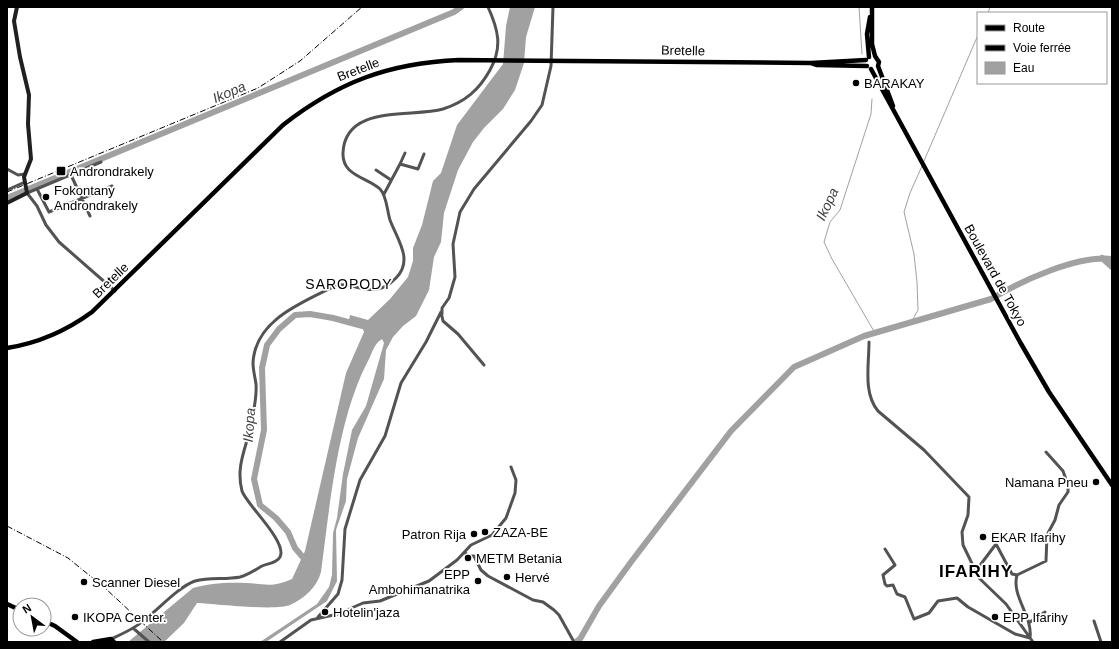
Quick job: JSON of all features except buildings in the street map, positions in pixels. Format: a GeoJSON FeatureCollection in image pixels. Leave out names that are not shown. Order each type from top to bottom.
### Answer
{"type":"FeatureCollection","features":[{"type":"Feature","properties":{"kind":"main road"},"geometry":{"type":"LineString","coordinates":[[872,7],[871,15],[875,56],[878,60],[878,66],[895,111]]}},
{"type":"Feature","properties":{"kind":"main road"},"geometry":{"type":"LineString","coordinates":[[871,15],[867,24],[869,67],[878,66]]}},
{"type":"Feature","properties":{"kind":"main road","name":"Bretelle"},"geometry":{"type":"LineString","coordinates":[[7,348],[34,343],[58,332],[92,312],[283,125],[309,105],[355,81],[398,67],[431,61],[551,60],[811,63],[868,58],[875,56]]}},
{"type":"Feature","properties":{"kind":"main road","name":"Bretelle"},"geometry":{"type":"LineString","coordinates":[[811,63],[817,65],[869,67]]}},
{"type":"Feature","properties":{"kind":"main road","name":"Boulevard de Tokyo"},"geometry":{"type":"LineString","coordinates":[[869,67],[895,111],[997,300],[1049,392],[1112,485]]}},
{"type":"Feature","properties":{"kind":"main road"},"geometry":{"type":"LineString","coordinates":[[52,625],[77,642]]}},
{"type":"Feature","properties":{"kind":"main road"},"geometry":{"type":"LineString","coordinates":[[52,626],[61,631],[73,642]]}},
{"type":"Feature","properties":{"kind":"main road"},"geometry":{"type":"LineString","coordinates":[[93,642],[113,640]]}},
{"type":"Feature","properties":{"kind":"street"},"geometry":{"type":"LineString","coordinates":[[17,7],[14,21],[20,57],[29,95],[28,124],[31,159],[24,174],[26,188],[46,225],[59,242],[115,291]]}},
{"type":"Feature","properties":{"kind":"street"},"geometry":{"type":"LineString","coordinates":[[113,640],[133,628],[189,584],[200,580],[241,577],[262,566],[274,562],[280,557],[280,547],[263,517],[247,500],[242,489],[241,456],[252,424],[256,393],[253,372],[254,354],[270,326],[293,307],[337,285],[345,284],[370,289],[379,289],[389,285],[398,277],[405,259],[391,221],[384,194],[379,188],[352,173],[344,161],[344,143],[353,128],[363,121],[392,114],[422,113],[444,109],[466,99],[478,89],[496,60],[498,31],[488,7]]}},
{"type":"Feature","properties":{"kind":"street"},"geometry":{"type":"LineString","coordinates":[[443,322],[442,308],[449,298],[455,277],[453,244],[460,212],[474,189],[531,121],[542,105],[551,60],[552,7]]}},
{"type":"Feature","properties":{"kind":"street"},"geometry":{"type":"LineString","coordinates":[[384,194],[405,153]]}},
{"type":"Feature","properties":{"kind":"street"},"geometry":{"type":"LineString","coordinates":[[400,164],[418,170],[424,154]]}},
{"type":"Feature","properties":{"kind":"street"},"geometry":{"type":"LineString","coordinates":[[7,190],[37,188],[101,162]]}},
{"type":"Feature","properties":{"kind":"street"},"geometry":{"type":"LineString","coordinates":[[7,169],[18,175],[24,174]]}},
{"type":"Feature","properties":{"kind":"street"},"geometry":{"type":"LineString","coordinates":[[376,170],[391,180]]}},
{"type":"Feature","properties":{"kind":"street"},"geometry":{"type":"LineString","coordinates":[[71,175],[90,216]]}},
{"type":"Feature","properties":{"kind":"street"},"geometry":{"type":"LineString","coordinates":[[37,188],[48,212],[112,186]]}},
{"type":"Feature","properties":{"kind":"street"},"geometry":{"type":"LineString","coordinates":[[7,203],[26,188]]}},
{"type":"Feature","properties":{"kind":"street"},"geometry":{"type":"LineString","coordinates":[[318,618],[338,594],[342,580],[345,529],[360,480],[385,436],[401,383],[426,342],[441,312],[443,322],[458,334],[484,365]]}},
{"type":"Feature","properties":{"kind":"street"},"geometry":{"type":"LineString","coordinates":[[869,342],[869,392],[872,404],[878,411],[924,450],[969,498],[968,515],[962,532],[962,539],[976,572],[979,578],[1006,604],[1033,642]]}},
{"type":"Feature","properties":{"kind":"street"},"geometry":{"type":"LineString","coordinates":[[976,572],[996,544],[1010,572],[1017,574],[1046,561],[1047,535],[1053,525],[1059,510],[1059,505],[1068,492],[1068,485],[1063,471],[1046,452]]}},
{"type":"Feature","properties":{"kind":"street"},"geometry":{"type":"LineString","coordinates":[[280,642],[311,620],[363,603],[380,601],[419,586],[443,571],[471,545],[492,534],[506,518],[516,485],[511,468]]}},
{"type":"Feature","properties":{"kind":"street"},"geometry":{"type":"LineString","coordinates":[[885,549],[895,563],[895,566],[883,575],[885,584],[887,586],[893,585],[897,594],[905,597],[914,618],[929,613],[938,601],[957,598],[968,608],[1015,634],[1030,638]]}},
{"type":"Feature","properties":{"kind":"street"},"geometry":{"type":"LineString","coordinates":[[465,552],[467,556],[474,556],[481,570],[488,576],[532,600],[543,602],[554,610],[559,615],[574,641]]}},
{"type":"Feature","properties":{"kind":"street"},"geometry":{"type":"LineString","coordinates":[[1017,574],[1015,586],[1030,622],[1030,638]]}},
{"type":"Feature","properties":{"kind":"street"},"geometry":{"type":"LineString","coordinates":[[327,608],[330,615]]}},
{"type":"Feature","properties":{"kind":"street"},"geometry":{"type":"LineString","coordinates":[[1030,622],[1045,612]]}},
{"type":"Feature","properties":{"kind":"street"},"geometry":{"type":"LineString","coordinates":[[1094,621],[1101,642]]}},
{"type":"Feature","properties":{"kind":"street"},"geometry":{"type":"LineString","coordinates":[[133,628],[149,642]]}},
{"type":"Feature","properties":{"kind":"water"},"geometry":{"type":"Polygon","coordinates":[[[510,7],[535,7],[526,37],[524,63],[515,90],[503,109],[484,128],[473,142],[458,170],[444,213],[441,242],[434,257],[429,290],[416,316],[403,326],[393,337],[386,350],[384,379],[358,438],[347,479],[346,501],[336,530],[337,581],[327,601],[266,642],[260,642],[317,604],[329,587],[332,575],[333,533],[337,518],[343,474],[352,430],[366,406],[384,343],[382,339],[375,345],[358,383],[349,408],[336,463],[321,572],[317,582],[310,592],[301,599],[283,607],[231,606],[197,603],[184,623],[164,642],[128,642],[193,588],[226,583],[264,585],[279,584],[292,579],[305,551],[346,373],[364,332],[361,323],[349,320],[350,315],[368,320],[390,299],[408,277],[413,261],[413,248],[422,225],[433,181],[441,173],[457,125],[503,64],[506,26],[510,7]]]}},
{"type":"Feature","properties":{"kind":"waterway","name":"Ikopa"},"geometry":{"type":"LineString","coordinates":[[7,198],[454,12],[461,7]]}},
{"type":"Feature","properties":{"kind":"waterway","name":"Ikopa"},"geometry":{"type":"LineString","coordinates":[[859,7],[862,54]]}},
{"type":"Feature","properties":{"kind":"waterway"},"geometry":{"type":"LineString","coordinates":[[988,12],[990,7]]}},
{"type":"Feature","properties":{"kind":"waterway"},"geometry":{"type":"LineString","coordinates":[[924,161],[977,37]]}},
{"type":"Feature","properties":{"kind":"waterway","name":"Ikopa"},"geometry":{"type":"LineString","coordinates":[[872,99],[871,114],[840,210],[830,222],[824,242],[832,259],[875,333]]}},
{"type":"Feature","properties":{"kind":"waterway"},"geometry":{"type":"LineString","coordinates":[[911,323],[918,310],[917,282],[914,254],[904,212],[910,193],[922,166]]}},
{"type":"Feature","properties":{"kind":"waterway","name":"Ikopa"},"geometry":{"type":"LineString","coordinates":[[1102,258],[1112,267]]}},
{"type":"Feature","properties":{"kind":"waterway"},"geometry":{"type":"LineString","coordinates":[[576,642],[580,639],[599,606],[631,562],[731,431],[794,367],[864,336],[991,299],[1033,277],[1066,265],[1098,259],[1112,259]]}},
{"type":"Feature","properties":{"kind":"waterway","name":"Ikopa"},"geometry":{"type":"LineString","coordinates":[[307,562],[295,548],[288,532],[276,518],[260,505],[254,479],[264,430],[262,368],[267,345],[279,329],[295,315],[310,314],[333,318],[370,328]]}},
{"type":"Feature","properties":{"kind":"railway"},"geometry":{"type":"LineString","coordinates":[[7,192],[258,88],[300,61],[362,7]]}},
{"type":"Feature","properties":{"kind":"railway"},"geometry":{"type":"LineString","coordinates":[[7,526],[68,558],[105,588],[163,642]]}},
{"type":"Feature","properties":{"kind":"place","name":"BARAKAY"},"geometry":{"type":"Point","coordinates":[856,83]}},
{"type":"Feature","properties":{"kind":"place","name":"Androndrakely"},"geometry":{"type":"Point","coordinates":[61,171]}},
{"type":"Feature","properties":{"kind":"place","name":"Fokontany Androndrakely"},"geometry":{"type":"Point","coordinates":[46,197]}},
{"type":"Feature","properties":{"kind":"place","name":"Namana Pneu"},"geometry":{"type":"Point","coordinates":[1096,482]}},
{"type":"Feature","properties":{"kind":"place","name":"ZAZA-BE"},"geometry":{"type":"Point","coordinates":[485,532]}},
{"type":"Feature","properties":{"kind":"place","name":"Patron Rija"},"geometry":{"type":"Point","coordinates":[474,534]}},
{"type":"Feature","properties":{"kind":"place","name":"EKAR Ifarihy"},"geometry":{"type":"Point","coordinates":[983,537]}},
{"type":"Feature","properties":{"kind":"place","name":"METM Betania"},"geometry":{"type":"Point","coordinates":[468,558]}},
{"type":"Feature","properties":{"kind":"place","name":"Hervé"},"geometry":{"type":"Point","coordinates":[507,577]}},
{"type":"Feature","properties":{"kind":"place","name":"EPP Ambohimanatrika"},"geometry":{"type":"Point","coordinates":[478,581]}},
{"type":"Feature","properties":{"kind":"place","name":"Scanner Diesel"},"geometry":{"type":"Point","coordinates":[84,582]}},
{"type":"Feature","properties":{"kind":"place","name":"Hotelin'jaza"},"geometry":{"type":"Point","coordinates":[325,612]}},
{"type":"Feature","properties":{"kind":"place","name":"IKOPA Center."},"geometry":{"type":"Point","coordinates":[75,617]}},
{"type":"Feature","properties":{"kind":"place","name":"EPP Ifarihy"},"geometry":{"type":"Point","coordinates":[995,617]}},
{"type":"Feature","properties":{"kind":"district","name":"SAROPODY"},"geometry":{"type":"Point","coordinates":[349,284]}},
{"type":"Feature","properties":{"kind":"district","name":"IFARIHY"},"geometry":{"type":"Point","coordinates":[976,571]}}]}
